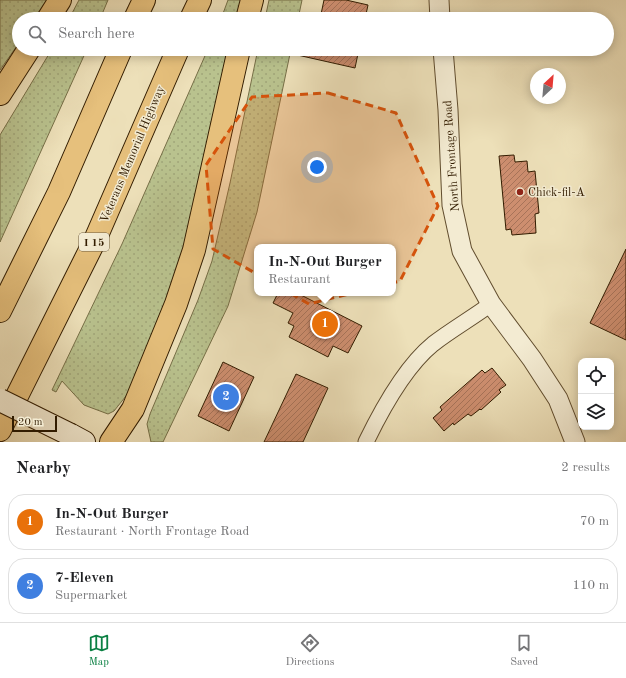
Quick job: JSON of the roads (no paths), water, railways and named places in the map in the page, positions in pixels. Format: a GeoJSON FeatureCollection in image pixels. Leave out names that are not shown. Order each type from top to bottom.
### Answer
{"type":"FeatureCollection","features":[{"type":"Feature","properties":{"kind":"highway"},"geometry":{"type":"LineString","coordinates":[[52,12],[60,0]]}},
{"type":"Feature","properties":{"kind":"highway"},"geometry":{"type":"LineString","coordinates":[[138,12],[144,0]]}},
{"type":"Feature","properties":{"kind":"highway"},"geometry":{"type":"LineString","coordinates":[[194,12],[200,0]]}},
{"type":"Feature","properties":{"kind":"highway"},"geometry":{"type":"LineString","coordinates":[[249,12],[252,0]]}},
{"type":"Feature","properties":{"kind":"highway"},"geometry":{"type":"LineString","coordinates":[[0,94],[24,56]]}},
{"type":"Feature","properties":{"kind":"highway"},"geometry":{"type":"LineString","coordinates":[[0,311],[59,192],[118,56]]}},
{"type":"Feature","properties":{"kind":"highway","name":"Veterans Memorial Highway"},"geometry":{"type":"LineString","coordinates":[[0,430],[95,240],[175,56]]}},
{"type":"Feature","properties":{"kind":"highway"},"geometry":{"type":"LineString","coordinates":[[111,442],[133,409],[176,304],[194,250],[237,56]]}},
{"type":"Feature","properties":{"kind":"main road"},"geometry":{"type":"LineString","coordinates":[[0,400],[78,439]]}},
{"type":"Feature","properties":{"kind":"street"},"geometry":{"type":"LineString","coordinates":[[439,0],[440,12]]}},
{"type":"Feature","properties":{"kind":"street","name":"North Frontage Road"},"geometry":{"type":"LineString","coordinates":[[443,56],[452,205],[462,251],[491,304],[532,359],[558,398],[575,442]]}},
{"type":"Feature","properties":{"kind":"street"},"geometry":{"type":"LineString","coordinates":[[366,442],[376,420],[404,376],[432,345],[491,304]]}},
{"type":"Feature","properties":{"kind":"place","name":"Chick-fil-A"},"geometry":{"type":"Point","coordinates":[520,192]}},
{"type":"Feature","properties":{"kind":"place","name":"In-N-Out Burger"},"geometry":{"type":"Point","coordinates":[325,324]}},
{"type":"Feature","properties":{"kind":"place","name":"7-Eleven"},"geometry":{"type":"Point","coordinates":[226,397]}}]}
